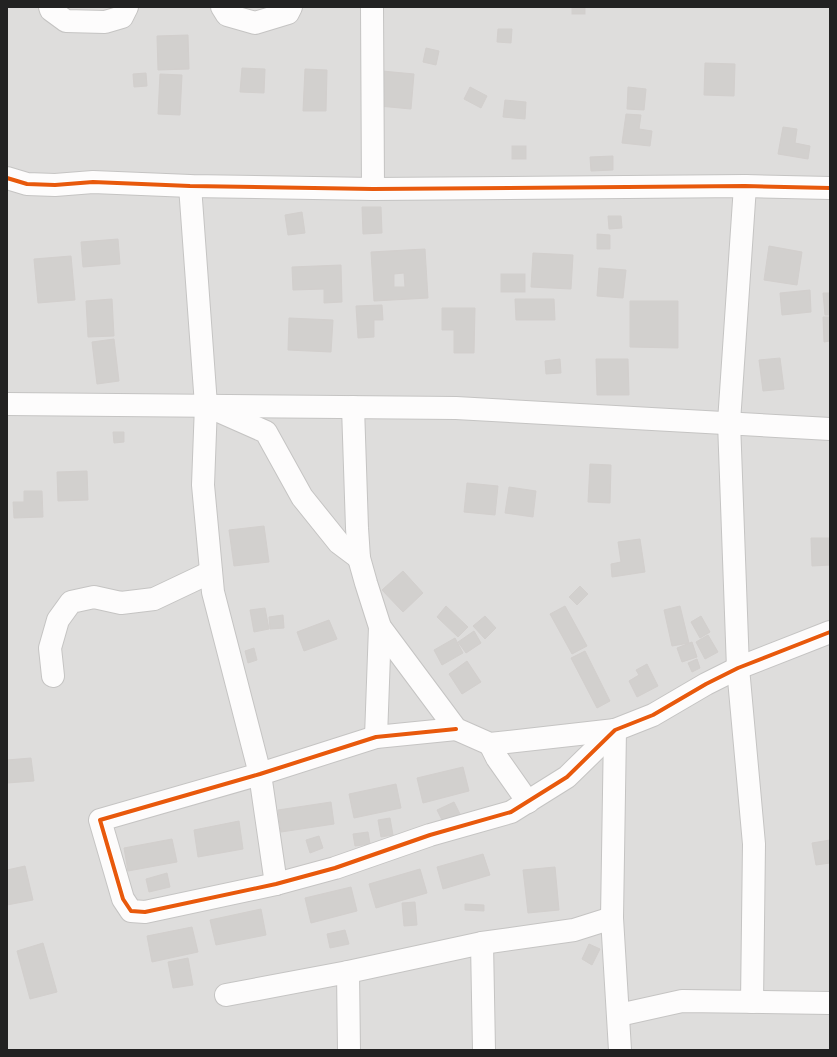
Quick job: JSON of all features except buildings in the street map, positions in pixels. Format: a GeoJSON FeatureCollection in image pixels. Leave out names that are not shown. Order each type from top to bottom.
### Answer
{"type":"FeatureCollection","features":[{"type":"Feature","properties":{"kind":"street"},"geometry":{"type":"LineString","coordinates":[[50,7],[66,21],[105,22],[122,17],[127,7]]}},
{"type":"Feature","properties":{"kind":"street"},"geometry":{"type":"LineString","coordinates":[[222,7],[227,14],[255,23],[288,12],[291,7]]}},
{"type":"Feature","properties":{"kind":"street"},"geometry":{"type":"LineString","coordinates":[[372,7],[374,189]]}},
{"type":"Feature","properties":{"kind":"street"},"geometry":{"type":"LineString","coordinates":[[7,178],[34,185],[92,182],[190,186],[374,189],[745,186],[830,188]]}},
{"type":"Feature","properties":{"kind":"street"},"geometry":{"type":"LineString","coordinates":[[190,186],[206,405],[203,485],[213,592],[260,774],[276,884]]}},
{"type":"Feature","properties":{"kind":"street"},"geometry":{"type":"LineString","coordinates":[[745,186],[729,422],[738,668],[754,844],[752,1002]]}},
{"type":"Feature","properties":{"kind":"street"},"geometry":{"type":"LineString","coordinates":[[7,404],[456,408],[729,422],[830,429]]}},
{"type":"Feature","properties":{"kind":"street"},"geometry":{"type":"LineString","coordinates":[[206,405],[266,432],[302,497],[339,543],[359,558]]}},
{"type":"Feature","properties":{"kind":"street"},"geometry":{"type":"LineString","coordinates":[[353,407],[359,558],[380,628],[376,737]]}},
{"type":"Feature","properties":{"kind":"street"},"geometry":{"type":"LineString","coordinates":[[53,676],[50,648],[58,620],[71,602],[94,597],[121,603],[154,599],[211,572]]}},
{"type":"Feature","properties":{"kind":"street"},"geometry":{"type":"LineString","coordinates":[[380,628],[456,729],[490,744],[615,730],[653,715],[706,684],[738,668],[830,632]]}},
{"type":"Feature","properties":{"kind":"street"},"geometry":{"type":"LineString","coordinates":[[456,729],[376,737],[260,774],[100,820],[123,899],[131,910],[145,912],[276,884],[335,868],[430,835],[512,812],[567,777],[615,730]]}},
{"type":"Feature","properties":{"kind":"street"},"geometry":{"type":"LineString","coordinates":[[615,730],[612,918],[620,1050]]}},
{"type":"Feature","properties":{"kind":"street"},"geometry":{"type":"LineString","coordinates":[[490,744],[497,758],[528,802]]}},
{"type":"Feature","properties":{"kind":"street"},"geometry":{"type":"LineString","coordinates":[[226,995],[348,972],[482,943],[574,930],[612,918]]}},
{"type":"Feature","properties":{"kind":"street"},"geometry":{"type":"LineString","coordinates":[[482,943],[484,1050]]}},
{"type":"Feature","properties":{"kind":"street"},"geometry":{"type":"LineString","coordinates":[[348,972],[349,1050]]}},
{"type":"Feature","properties":{"kind":"street"},"geometry":{"type":"LineString","coordinates":[[619,1015],[682,1001],[830,1003]]}},
{"type":"Feature","properties":{"kind":"shaded area"},"geometry":{"type":"Polygon","coordinates":[[[7,7],[830,7],[830,1050],[7,1050],[7,7]]]}},
{"type":"Feature","properties":{"kind":"cycle path"},"geometry":{"type":"LineString","coordinates":[[7,178],[27,184],[55,185],[93,182],[190,186],[373,189],[745,186],[830,188]]}},
{"type":"Feature","properties":{"kind":"cycle path"},"geometry":{"type":"LineString","coordinates":[[456,729],[376,737],[260,774],[100,820],[123,899],[131,911],[145,912],[276,884],[335,868],[430,835],[511,812],[567,777],[615,730],[653,715],[706,684],[738,668],[830,632]]}}]}
